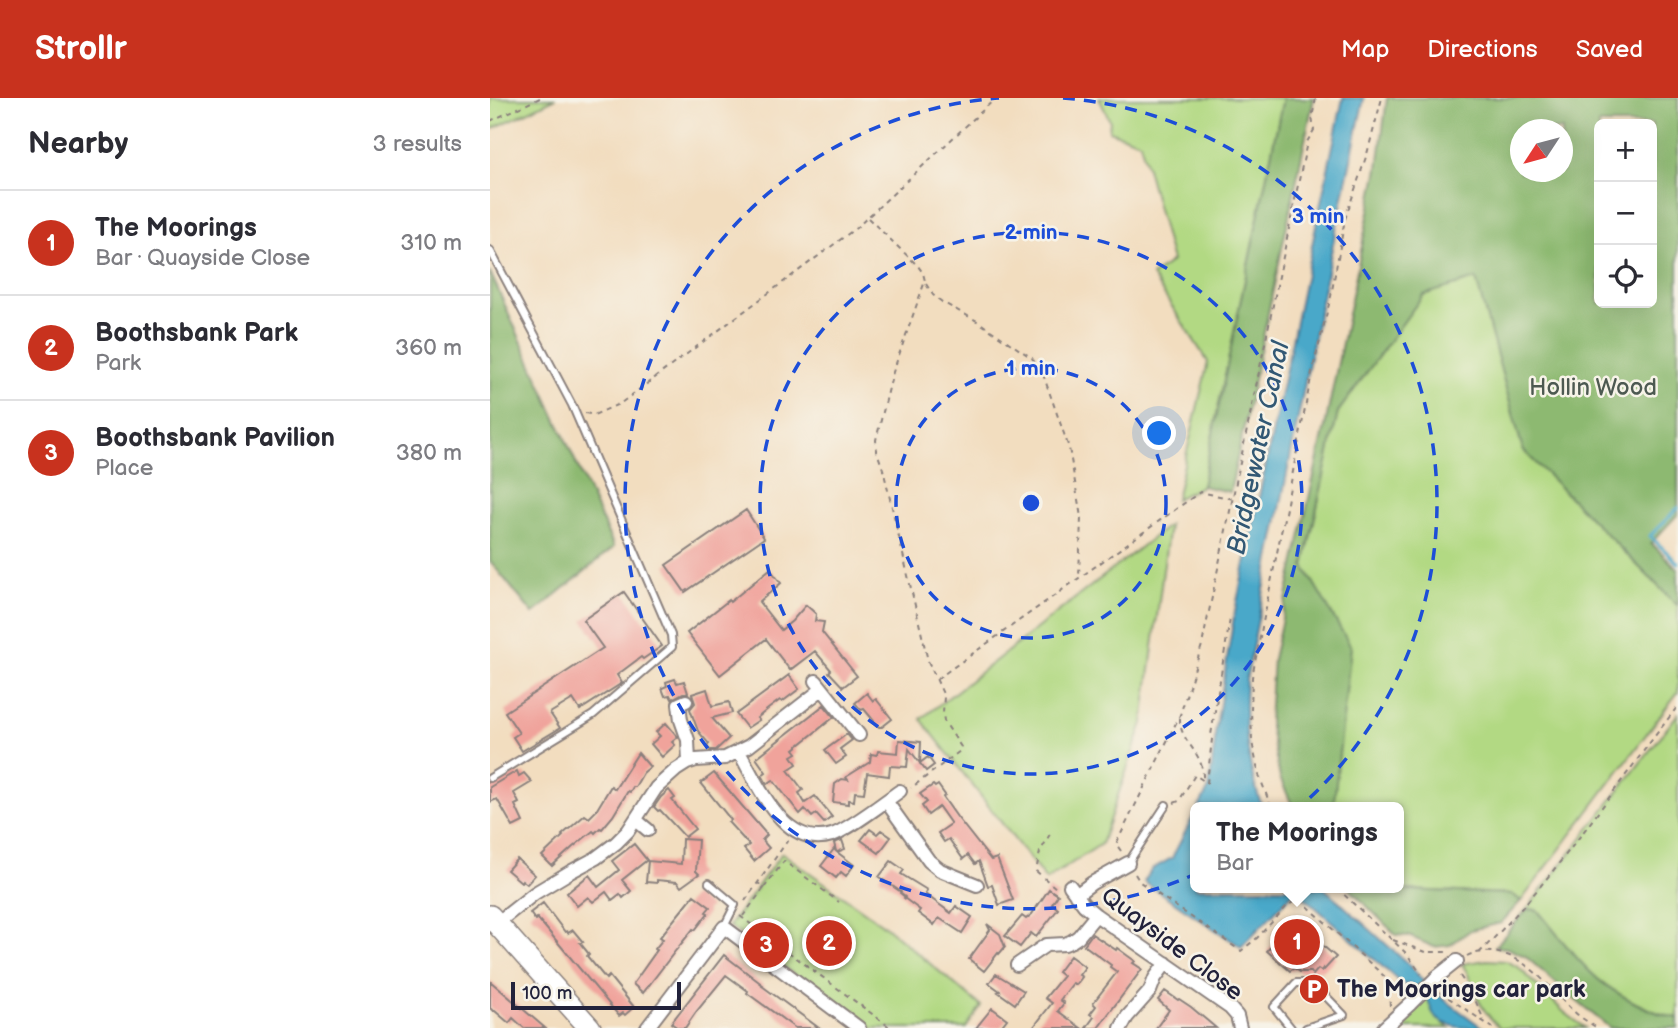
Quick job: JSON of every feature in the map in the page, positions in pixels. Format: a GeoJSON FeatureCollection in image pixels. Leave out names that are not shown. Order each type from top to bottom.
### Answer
{"type":"FeatureCollection","features":[{"type":"Feature","properties":{"kind":"main road"},"geometry":{"type":"LineString","coordinates":[[494,920],[590,1028]]}},
{"type":"Feature","properties":{"kind":"street"},"geometry":{"type":"LineString","coordinates":[[494,920],[605,852],[628,831],[656,788],[677,770],[689,762],[726,758],[749,746],[819,685],[859,735]]}},
{"type":"Feature","properties":{"kind":"street"},"geometry":{"type":"LineString","coordinates":[[686,701],[679,704],[688,740],[689,762]]}},
{"type":"Feature","properties":{"kind":"street"},"geometry":{"type":"LineString","coordinates":[[738,752],[775,813],[795,831],[808,835],[832,835],[900,790]]}},
{"type":"Feature","properties":{"kind":"street"},"geometry":{"type":"LineString","coordinates":[[886,801],[929,861],[940,870],[977,885]]}},
{"type":"Feature","properties":{"kind":"street"},"geometry":{"type":"LineString","coordinates":[[636,820],[648,830]]}},
{"type":"Feature","properties":{"kind":"street","name":"Quayside Close"},"geometry":{"type":"LineString","coordinates":[[1128,863],[1073,890],[1096,915],[1230,1008],[1237,1016],[1240,1028]]}},
{"type":"Feature","properties":{"kind":"street"},"geometry":{"type":"LineString","coordinates":[[954,891],[959,878]]}},
{"type":"Feature","properties":{"kind":"street"},"geometry":{"type":"LineString","coordinates":[[1017,965],[1034,959],[1046,945],[1066,944],[1079,937],[1096,915]]}},
{"type":"Feature","properties":{"kind":"street"},"geometry":{"type":"LineString","coordinates":[[646,1028],[724,928],[859,1028]]}},
{"type":"Feature","properties":{"kind":"street"},"geometry":{"type":"LineString","coordinates":[[1121,1028],[1146,997],[1166,962]]}},
{"type":"Feature","properties":{"kind":"street"},"geometry":{"type":"LineString","coordinates":[[1388,1025],[1455,962]]}},
{"type":"Feature","properties":{"kind":"lane"},"geometry":{"type":"LineString","coordinates":[[490,250],[572,405],[671,635],[672,647],[593,715],[490,778]]}},
{"type":"Feature","properties":{"kind":"lane"},"geometry":{"type":"LineString","coordinates":[[1128,863],[1166,806]]}},
{"type":"Feature","properties":{"kind":"lane"},"geometry":{"type":"LineString","coordinates":[[709,883],[736,905],[724,928]]}},
{"type":"Feature","properties":{"kind":"lane"},"geometry":{"type":"LineString","coordinates":[[1292,1028],[1273,1007],[1296,983],[1313,982],[1344,1015],[1306,1028]]}},
{"type":"Feature","properties":{"kind":"path"},"geometry":{"type":"LineString","coordinates":[[490,121],[541,98]]}},
{"type":"Feature","properties":{"kind":"path"},"geometry":{"type":"LineString","coordinates":[[572,405],[582,413],[594,415],[621,403],[846,236],[996,98]]}},
{"type":"Feature","properties":{"kind":"path"},"geometry":{"type":"LineString","coordinates":[[1316,98],[1312,117],[1314,130],[1307,142],[1202,645],[1180,715],[1116,844],[1140,882],[1241,951],[1287,906],[1295,901],[1303,902],[1385,977],[1390,990],[1388,1025]]}},
{"type":"Feature","properties":{"kind":"path"},"geometry":{"type":"LineString","coordinates":[[1269,802],[1259,775],[1252,742],[1252,677],[1345,219],[1367,155],[1382,98]]}},
{"type":"Feature","properties":{"kind":"path"},"geometry":{"type":"LineString","coordinates":[[868,218],[918,266],[933,295],[1032,358],[1044,377],[1071,459],[1081,517],[1079,578]]}},
{"type":"Feature","properties":{"kind":"path"},"geometry":{"type":"LineString","coordinates":[[900,790],[908,790],[960,751],[961,747],[944,721],[944,696],[928,661],[876,440],[893,372],[925,281]]}},
{"type":"Feature","properties":{"kind":"path"},"geometry":{"type":"LineString","coordinates":[[936,680],[1200,492],[1234,499]]}},
{"type":"Feature","properties":{"kind":"path"},"geometry":{"type":"LineString","coordinates":[[1166,806],[1179,801],[1195,775],[1207,783],[1211,735],[1230,619]]}},
{"type":"Feature","properties":{"kind":"path"},"geometry":{"type":"LineString","coordinates":[[1479,953],[1508,924],[1582,834],[1678,706]]}},
{"type":"Feature","properties":{"kind":"path"},"geometry":{"type":"LineString","coordinates":[[1180,715],[1180,727],[1200,760],[1203,780]]}},
{"type":"Feature","properties":{"kind":"path"},"geometry":{"type":"LineString","coordinates":[[743,902],[795,831]]}},
{"type":"Feature","properties":{"kind":"path"},"geometry":{"type":"LineString","coordinates":[[1050,834],[1040,852],[1035,871],[1056,888],[1073,890]]}},
{"type":"Feature","properties":{"kind":"path"},"geometry":{"type":"LineString","coordinates":[[743,917],[784,861],[839,902]]}},
{"type":"Feature","properties":{"kind":"path"},"geometry":{"type":"LineString","coordinates":[[758,883],[764,888]]}},
{"type":"Feature","properties":{"kind":"path"},"geometry":{"type":"LineString","coordinates":[[1341,893],[1393,940],[1433,982],[1493,1028]]}},
{"type":"Feature","properties":{"kind":"path"},"geometry":{"type":"LineString","coordinates":[[724,928],[736,912],[891,1028]]}},
{"type":"Feature","properties":{"kind":"path"},"geometry":{"type":"LineString","coordinates":[[1393,940],[1426,952],[1448,951],[1472,993],[1484,1021]]}},
{"type":"Feature","properties":{"kind":"path"},"geometry":{"type":"LineString","coordinates":[[1455,962],[1472,953],[1494,951],[1516,958],[1534,971],[1578,1015],[1597,1028]]}},
{"type":"Feature","properties":{"kind":"path"},"geometry":{"type":"LineString","coordinates":[[885,1023],[889,1018]]}},
{"type":"Feature","properties":{"kind":"green space"},"geometry":{"type":"Polygon","coordinates":[[[490,98],[556,98],[490,130],[490,98]]]}},
{"type":"Feature","properties":{"kind":"green space"},"geometry":{"type":"Polygon","coordinates":[[[1099,98],[1283,98],[1202,486],[1176,499],[1208,362],[1152,276],[1172,261],[1140,142],[1109,131],[1110,121],[1099,98]]]}},
{"type":"Feature","properties":{"kind":"green space"},"geometry":{"type":"Polygon","coordinates":[[[1283,98],[1314,98],[1230,492],[1202,486],[1283,98]]]}},
{"type":"Feature","properties":{"kind":"green space","name":"Hollin Wood"},"geometry":{"type":"Polygon","coordinates":[[[1387,98],[1678,98],[1678,514],[1651,543],[1678,569],[1678,606],[1523,450],[1476,279],[1423,295],[1338,412],[1304,566],[1351,647],[1334,802],[1291,802],[1280,778],[1269,722],[1273,659],[1324,431],[1378,168],[1387,98]]]}},
{"type":"Feature","properties":{"kind":"green space"},"geometry":{"type":"Polygon","coordinates":[[[490,272],[614,547],[533,614],[490,561],[490,272]]]}},
{"type":"Feature","properties":{"kind":"green space"},"geometry":{"type":"Polygon","coordinates":[[[1476,278],[1523,450],[1678,606],[1678,692],[1521,901],[1512,894],[1405,890],[1404,802],[1334,801],[1304,566],[1338,412],[1423,295],[1476,278]]]}},
{"type":"Feature","properties":{"kind":"green space"},"geometry":{"type":"Polygon","coordinates":[[[1169,525],[1143,723],[1101,844],[1046,880],[921,719],[1169,525]]]}},
{"type":"Feature","properties":{"kind":"green space"},"geometry":{"type":"Polygon","coordinates":[[[1678,714],[1678,1018],[1647,1009],[1607,986],[1583,965],[1537,910],[1527,909],[1678,714]]]}},
{"type":"Feature","properties":{"kind":"green space"},"geometry":{"type":"Polygon","coordinates":[[[782,853],[881,923],[981,1006],[966,1028],[866,1028],[729,926],[782,853]]]}},
{"type":"Feature","properties":{"kind":"green space"},"geometry":{"type":"Polygon","coordinates":[[[1404,889],[1512,894],[1521,901],[1501,923],[1471,930],[1450,945],[1434,947],[1409,936],[1396,935],[1354,893],[1404,893],[1404,889]]]}},
{"type":"Feature","properties":{"kind":"green space"},"geometry":{"type":"Polygon","coordinates":[[[1527,909],[1537,910],[1599,980],[1637,1004],[1678,1018],[1678,1028],[1610,1028],[1525,956],[1507,948],[1495,947],[1527,909]]]}},
{"type":"Feature","properties":{"kind":"green space"},"geometry":{"type":"Polygon","coordinates":[[[1486,960],[1506,961],[1518,967],[1564,1012],[1585,1028],[1501,1028],[1482,1006],[1462,964],[1486,960]]]}},
{"type":"Feature","properties":{"kind":"green space"},"geometry":{"type":"Polygon","coordinates":[[[1426,996],[1434,1015],[1449,1028],[1404,1028],[1399,1023],[1426,996]]]}},
{"type":"Feature","properties":{"kind":"water"},"geometry":{"type":"Polygon","coordinates":[[[1343,98],[1364,98],[1246,680],[1247,745],[1261,802],[1202,802],[1209,788],[1234,616],[1343,98]]]}},
{"type":"Feature","properties":{"kind":"water"},"geometry":{"type":"Polygon","coordinates":[[[1190,823],[1190,893],[1293,893],[1241,947],[1144,882],[1152,869],[1172,858],[1190,823]]]}},
{"type":"Feature","properties":{"kind":"water"},"geometry":{"type":"Polygon","coordinates":[[[1299,893],[1330,893],[1407,963],[1426,984],[1420,990],[1413,985],[1402,984],[1299,893]]]}},
{"type":"Feature","properties":{"kind":"water"},"geometry":{"type":"Polygon","coordinates":[[[1432,990],[1483,1028],[1457,1027],[1440,1021],[1435,1017],[1426,996],[1432,990]]]}},
{"type":"Feature","properties":{"kind":"building"},"geometry":{"type":"Polygon","coordinates":[[[746,510],[764,538],[685,592],[666,565],[746,510]]]}},
{"type":"Feature","properties":{"kind":"building"},"geometry":{"type":"Polygon","coordinates":[[[770,569],[781,583],[759,602],[781,630],[806,605],[816,614],[815,621],[824,622],[822,632],[857,676],[843,687],[815,651],[790,670],[766,639],[720,675],[687,633],[770,569]]]}},
{"type":"Feature","properties":{"kind":"building"},"geometry":{"type":"Polygon","coordinates":[[[624,592],[662,646],[643,659],[641,657],[617,675],[622,683],[580,710],[573,699],[550,713],[560,728],[522,751],[513,737],[519,733],[505,712],[603,648],[583,620],[624,592]]]}},
{"type":"Feature","properties":{"kind":"building"},"geometry":{"type":"Polygon","coordinates":[[[789,675],[799,689],[782,702],[780,700],[747,728],[736,714],[789,675]]]}},
{"type":"Feature","properties":{"kind":"building"},"geometry":{"type":"Polygon","coordinates":[[[675,679],[677,683],[684,681],[688,693],[672,699],[670,695],[665,696],[662,688],[667,686],[666,682],[675,679]]]}},
{"type":"Feature","properties":{"kind":"building"},"geometry":{"type":"Polygon","coordinates":[[[707,689],[712,706],[729,702],[732,713],[712,718],[729,738],[716,750],[710,750],[707,746],[709,744],[698,731],[690,709],[695,703],[692,694],[707,689]]]}},
{"type":"Feature","properties":{"kind":"building"},"geometry":{"type":"Polygon","coordinates":[[[867,693],[873,701],[876,699],[892,719],[882,727],[855,703],[867,693]]]}},
{"type":"Feature","properties":{"kind":"building"},"geometry":{"type":"Polygon","coordinates":[[[824,705],[834,717],[794,749],[797,753],[792,756],[797,764],[788,770],[803,790],[799,793],[805,803],[815,796],[832,817],[824,823],[816,814],[812,817],[805,809],[800,814],[773,780],[767,784],[762,775],[766,772],[756,758],[824,705]]]}},
{"type":"Feature","properties":{"kind":"building"},"geometry":{"type":"Polygon","coordinates":[[[666,723],[678,737],[672,742],[675,745],[662,757],[651,744],[660,736],[656,732],[666,723]]]}},
{"type":"Feature","properties":{"kind":"building"},"geometry":{"type":"Polygon","coordinates":[[[847,734],[852,740],[840,749],[846,757],[836,764],[825,750],[847,734]]]}},
{"type":"Feature","properties":{"kind":"building"},"geometry":{"type":"Polygon","coordinates":[[[899,740],[921,742],[920,763],[928,757],[934,765],[926,771],[909,749],[907,767],[890,766],[889,776],[867,773],[864,793],[855,792],[854,801],[848,800],[848,804],[833,802],[835,784],[842,779],[848,780],[846,777],[870,762],[871,754],[877,755],[878,751],[898,753],[899,740]]]}},
{"type":"Feature","properties":{"kind":"building"},"geometry":{"type":"Polygon","coordinates":[[[638,753],[650,767],[635,787],[628,791],[613,816],[602,829],[595,833],[593,831],[552,866],[542,856],[585,815],[589,818],[596,811],[611,786],[615,789],[638,753]]]}},
{"type":"Feature","properties":{"kind":"building"},"geometry":{"type":"Polygon","coordinates":[[[517,771],[519,776],[524,773],[532,782],[514,793],[519,803],[515,805],[523,822],[513,827],[497,799],[490,802],[490,787],[517,771]]]}},
{"type":"Feature","properties":{"kind":"building"},"geometry":{"type":"Polygon","coordinates":[[[714,773],[767,835],[762,840],[769,848],[754,861],[744,849],[749,845],[728,822],[731,820],[701,783],[714,773]]]}},
{"type":"Feature","properties":{"kind":"building"},"geometry":{"type":"Polygon","coordinates":[[[933,785],[938,785],[957,817],[991,860],[997,858],[1013,900],[999,905],[992,885],[988,886],[979,861],[975,864],[968,855],[963,859],[949,839],[944,842],[938,833],[951,824],[939,807],[928,815],[922,806],[927,802],[920,794],[933,785]]]}},
{"type":"Feature","properties":{"kind":"building"},"geometry":{"type":"Polygon","coordinates":[[[669,790],[675,798],[672,800],[695,829],[685,837],[654,807],[669,790]]]}},
{"type":"Feature","properties":{"kind":"building"},"geometry":{"type":"Polygon","coordinates":[[[870,829],[877,834],[881,830],[891,837],[879,853],[861,840],[870,829]]]}},
{"type":"Feature","properties":{"kind":"building"},"geometry":{"type":"Polygon","coordinates":[[[682,839],[698,840],[696,871],[699,874],[681,887],[677,882],[646,882],[648,861],[681,864],[682,839]]]}},
{"type":"Feature","properties":{"kind":"building"},"geometry":{"type":"Polygon","coordinates":[[[842,840],[845,849],[837,852],[854,865],[846,876],[841,872],[836,878],[821,866],[834,849],[836,851],[834,843],[842,840]]]}},
{"type":"Feature","properties":{"kind":"building"},"geometry":{"type":"Polygon","coordinates":[[[634,844],[647,860],[622,880],[631,891],[623,898],[620,894],[612,900],[606,892],[593,902],[588,897],[577,906],[567,893],[589,875],[598,887],[619,870],[612,861],[634,844]]]}},
{"type":"Feature","properties":{"kind":"building"},"geometry":{"type":"Polygon","coordinates":[[[517,859],[535,875],[527,884],[507,870],[517,859]]]}},
{"type":"Feature","properties":{"kind":"building"},"geometry":{"type":"Polygon","coordinates":[[[891,861],[904,870],[901,874],[927,890],[925,894],[951,913],[956,906],[972,917],[962,933],[939,918],[934,925],[918,913],[920,910],[904,898],[901,892],[879,877],[891,861]]]}},
{"type":"Feature","properties":{"kind":"building"},"geometry":{"type":"Polygon","coordinates":[[[1049,889],[1058,895],[1052,904],[1058,909],[1036,937],[1031,933],[1020,947],[1005,936],[1022,916],[1026,919],[1032,914],[1049,889]]]}},
{"type":"Feature","properties":{"kind":"building"},"geometry":{"type":"Polygon","coordinates":[[[694,895],[710,907],[706,912],[708,913],[643,993],[633,984],[657,950],[655,949],[663,939],[660,937],[694,895]]]}},
{"type":"Feature","properties":{"kind":"building"},"geometry":{"type":"Polygon","coordinates":[[[543,903],[565,932],[573,930],[583,942],[580,943],[589,954],[587,956],[606,979],[609,976],[634,1007],[625,1015],[623,1013],[619,1016],[545,927],[537,918],[535,920],[530,913],[543,903]]]}},
{"type":"Feature","properties":{"kind":"building"},"geometry":{"type":"Polygon","coordinates":[[[1297,917],[1310,928],[1307,932],[1336,957],[1324,970],[1318,969],[1313,975],[1311,972],[1300,972],[1294,968],[1290,971],[1267,951],[1297,917]]]}},
{"type":"Feature","properties":{"kind":"building"},"geometry":{"type":"Polygon","coordinates":[[[987,924],[1000,934],[1005,947],[984,971],[969,959],[990,930],[987,924]]]}},
{"type":"Feature","properties":{"kind":"building"},"geometry":{"type":"Polygon","coordinates":[[[755,931],[783,951],[779,957],[751,937],[755,931]]]}},
{"type":"Feature","properties":{"kind":"building"},"geometry":{"type":"Polygon","coordinates":[[[1092,934],[1116,950],[1117,948],[1142,969],[1098,1028],[1086,1028],[1094,1017],[1090,1014],[1096,1006],[1093,1003],[1117,972],[1084,945],[1092,934]]]}},
{"type":"Feature","properties":{"kind":"building"},"geometry":{"type":"Polygon","coordinates":[[[724,955],[819,1028],[795,1028],[726,975],[685,1028],[678,1028],[671,1023],[724,955]]]}},
{"type":"Feature","properties":{"kind":"building"},"geometry":{"type":"Polygon","coordinates":[[[1070,956],[1085,967],[1076,985],[1073,983],[1060,1000],[1064,1003],[1058,1011],[1081,1028],[1033,1028],[1052,1003],[1045,998],[1063,976],[1058,972],[1070,956]]]}},
{"type":"Feature","properties":{"kind":"building"},"geometry":{"type":"Polygon","coordinates":[[[996,974],[1024,991],[1015,1004],[989,983],[996,974]]]}},
{"type":"Feature","properties":{"kind":"building"},"geometry":{"type":"Polygon","coordinates":[[[490,981],[545,1028],[524,1028],[513,1018],[509,1023],[493,1011],[490,1008],[490,981]]]}},
{"type":"Feature","properties":{"kind":"building"},"geometry":{"type":"Polygon","coordinates":[[[1165,991],[1191,1007],[1216,1028],[1156,1028],[1169,1010],[1158,1000],[1165,991]]]}},
{"type":"Feature","properties":{"kind":"building"},"geometry":{"type":"Polygon","coordinates":[[[992,1008],[1007,1019],[1000,1028],[976,1028],[992,1008]]]}},
{"type":"Feature","properties":{"kind":"waterway"},"geometry":{"type":"LineString","coordinates":[[1678,508],[1650,536],[1678,563]]}},
{"type":"Feature","properties":{"kind":"place","name":"The Moorings"},"geometry":{"type":"Point","coordinates":[1297,942]}},
{"type":"Feature","properties":{"kind":"place","name":"Boothsbank Park"},"geometry":{"type":"Point","coordinates":[829,943]}},
{"type":"Feature","properties":{"kind":"place","name":"Boothsbank Pavilion"},"geometry":{"type":"Point","coordinates":[766,945]}},
{"type":"Feature","properties":{"kind":"place","name":"The Moorings car park"},"geometry":{"type":"Point","coordinates":[1314,989]}},
{"type":"Feature","properties":{"kind":"water label","name":"Bridgewater Canal"},"geometry":{"type":"Point","coordinates":[1259,448]}}]}
